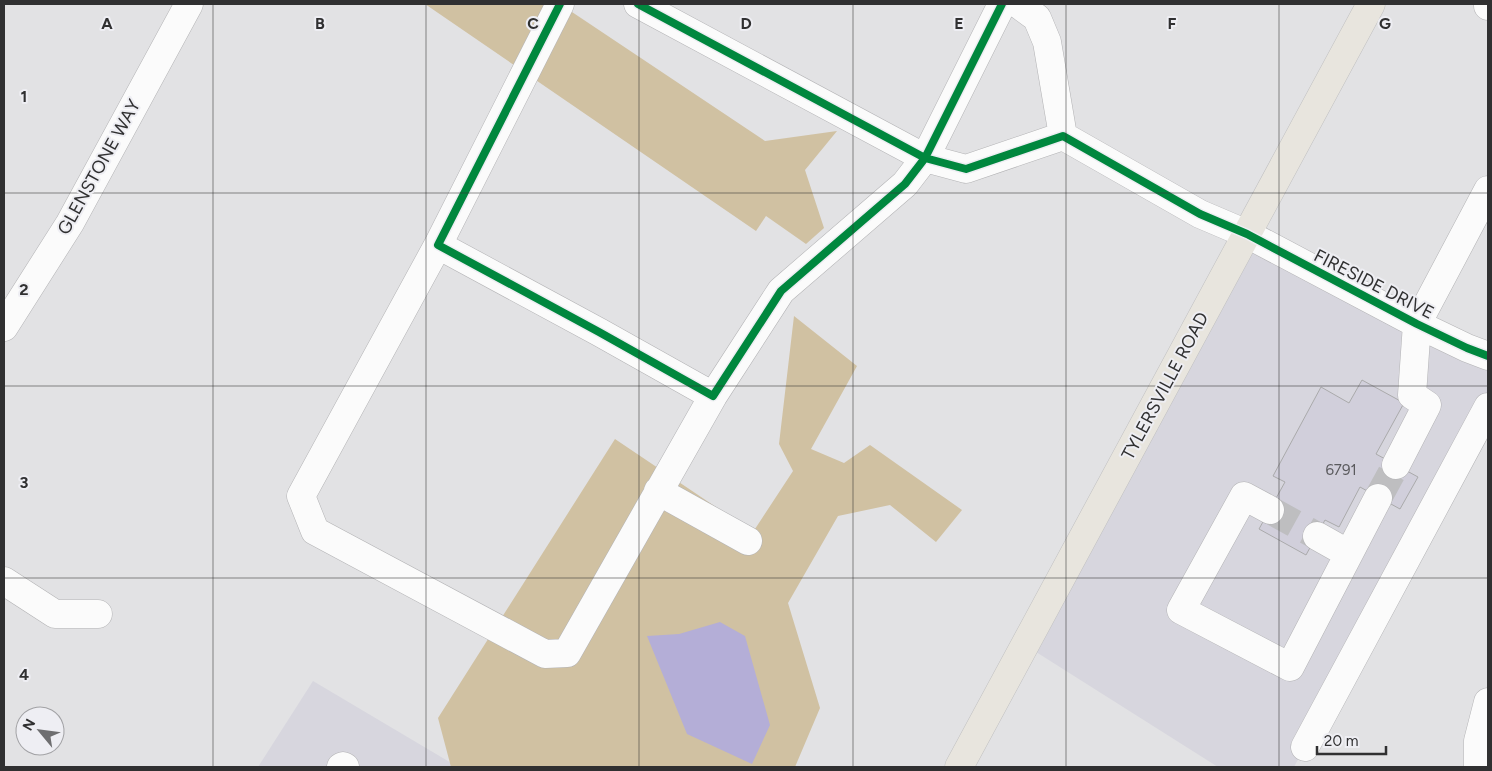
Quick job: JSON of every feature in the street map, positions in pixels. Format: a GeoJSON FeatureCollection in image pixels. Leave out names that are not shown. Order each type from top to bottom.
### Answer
{"type":"FeatureCollection","features":[{"type":"Feature","properties":{"kind":"main road","name":"TYLERSVILLE ROAD"},"geometry":{"type":"LineString","coordinates":[[959,767],[1371,4]]}},
{"type":"Feature","properties":{"kind":"street","name":"GLENSTONE WAY"},"geometry":{"type":"LineString","coordinates":[[4,327],[70,223],[189,4]]}},
{"type":"Feature","properties":{"kind":"street"},"geometry":{"type":"LineString","coordinates":[[560,4],[438,245],[301,496],[315,531],[545,654],[566,653],[713,396],[782,291],[905,184],[925,158],[1002,4]]}},
{"type":"Feature","properties":{"kind":"street"},"geometry":{"type":"LineString","coordinates":[[638,4],[925,158],[966,169],[1063,136],[1047,42],[1037,18],[1018,4]]}},
{"type":"Feature","properties":{"kind":"street","name":"FIRESIDE DRIVE"},"geometry":{"type":"LineString","coordinates":[[1063,136],[1200,214],[1247,234],[1417,324],[1488,356]]}},
{"type":"Feature","properties":{"kind":"street"},"geometry":{"type":"LineString","coordinates":[[1396,465],[1428,405],[1412,395],[1417,324],[1488,190]]}},
{"type":"Feature","properties":{"kind":"street"},"geometry":{"type":"LineString","coordinates":[[438,245],[600,332],[713,396]]}},
{"type":"Feature","properties":{"kind":"street"},"geometry":{"type":"LineString","coordinates":[[1305,748],[1488,407]]}},
{"type":"Feature","properties":{"kind":"street"},"geometry":{"type":"LineString","coordinates":[[658,491],[748,541]]}},
{"type":"Feature","properties":{"kind":"street"},"geometry":{"type":"LineString","coordinates":[[1270,510],[1244,496],[1181,610],[1290,667],[1378,498]]}},
{"type":"Feature","properties":{"kind":"street"},"geometry":{"type":"LineString","coordinates":[[1317,536],[1349,554]]}},
{"type":"Feature","properties":{"kind":"street"},"geometry":{"type":"LineString","coordinates":[[4,581],[55,614],[98,614]]}},
{"type":"Feature","properties":{"kind":"street"},"geometry":{"type":"LineString","coordinates":[[1478,767],[1478,741],[1488,702]]}},
{"type":"Feature","properties":{"kind":"shaded area"},"geometry":{"type":"Polygon","coordinates":[[[425,4],[560,4],[765,141],[837,131],[805,170],[824,228],[806,244],[766,216],[756,231],[425,4]]]}},
{"type":"Feature","properties":{"kind":"shaded area"},"geometry":{"type":"Polygon","coordinates":[[[1247,234],[1488,356],[1488,407],[1294,767],[1218,767],[1025,645],[1247,234]]]}},
{"type":"Feature","properties":{"kind":"shaded area"},"geometry":{"type":"Polygon","coordinates":[[[794,316],[857,366],[811,449],[844,463],[870,445],[962,510],[936,542],[890,505],[838,516],[788,603],[820,708],[795,767],[451,767],[438,718],[615,439],[753,532],[793,471],[779,444],[794,316]]]}},
{"type":"Feature","properties":{"kind":"shaded area"},"geometry":{"type":"Polygon","coordinates":[[[720,622],[745,636],[770,725],[752,764],[687,734],[647,636],[679,634],[720,622]]]}},
{"type":"Feature","properties":{"kind":"shaded area"},"geometry":{"type":"Polygon","coordinates":[[[313,681],[458,767],[258,767],[313,681]]]}},
{"type":"Feature","properties":{"kind":"building"},"geometry":{"type":"Polygon","coordinates":[[[1362,380],[1404,403],[1376,454],[1418,477],[1400,509],[1360,487],[1339,527],[1325,520],[1306,555],[1259,529],[1285,482],[1273,476],[1321,387],[1349,403],[1362,380]]]}},
{"type":"Feature","properties":{"kind":"tunnel"},"geometry":{"type":"LineString","coordinates":[[1378,498],[1396,465]]}},
{"type":"Feature","properties":{"kind":"tunnel"},"geometry":{"type":"LineString","coordinates":[[1270,510],[1317,536]]}},
{"type":"Feature","properties":{"kind":"cycle path"},"geometry":{"type":"LineString","coordinates":[[560,4],[438,245],[713,396],[781,291],[905,184],[925,158],[1002,4]]}},
{"type":"Feature","properties":{"kind":"cycle path"},"geometry":{"type":"LineString","coordinates":[[638,4],[925,158],[966,169],[1063,136],[1200,214],[1247,234],[1417,324],[1488,356]]}}]}
